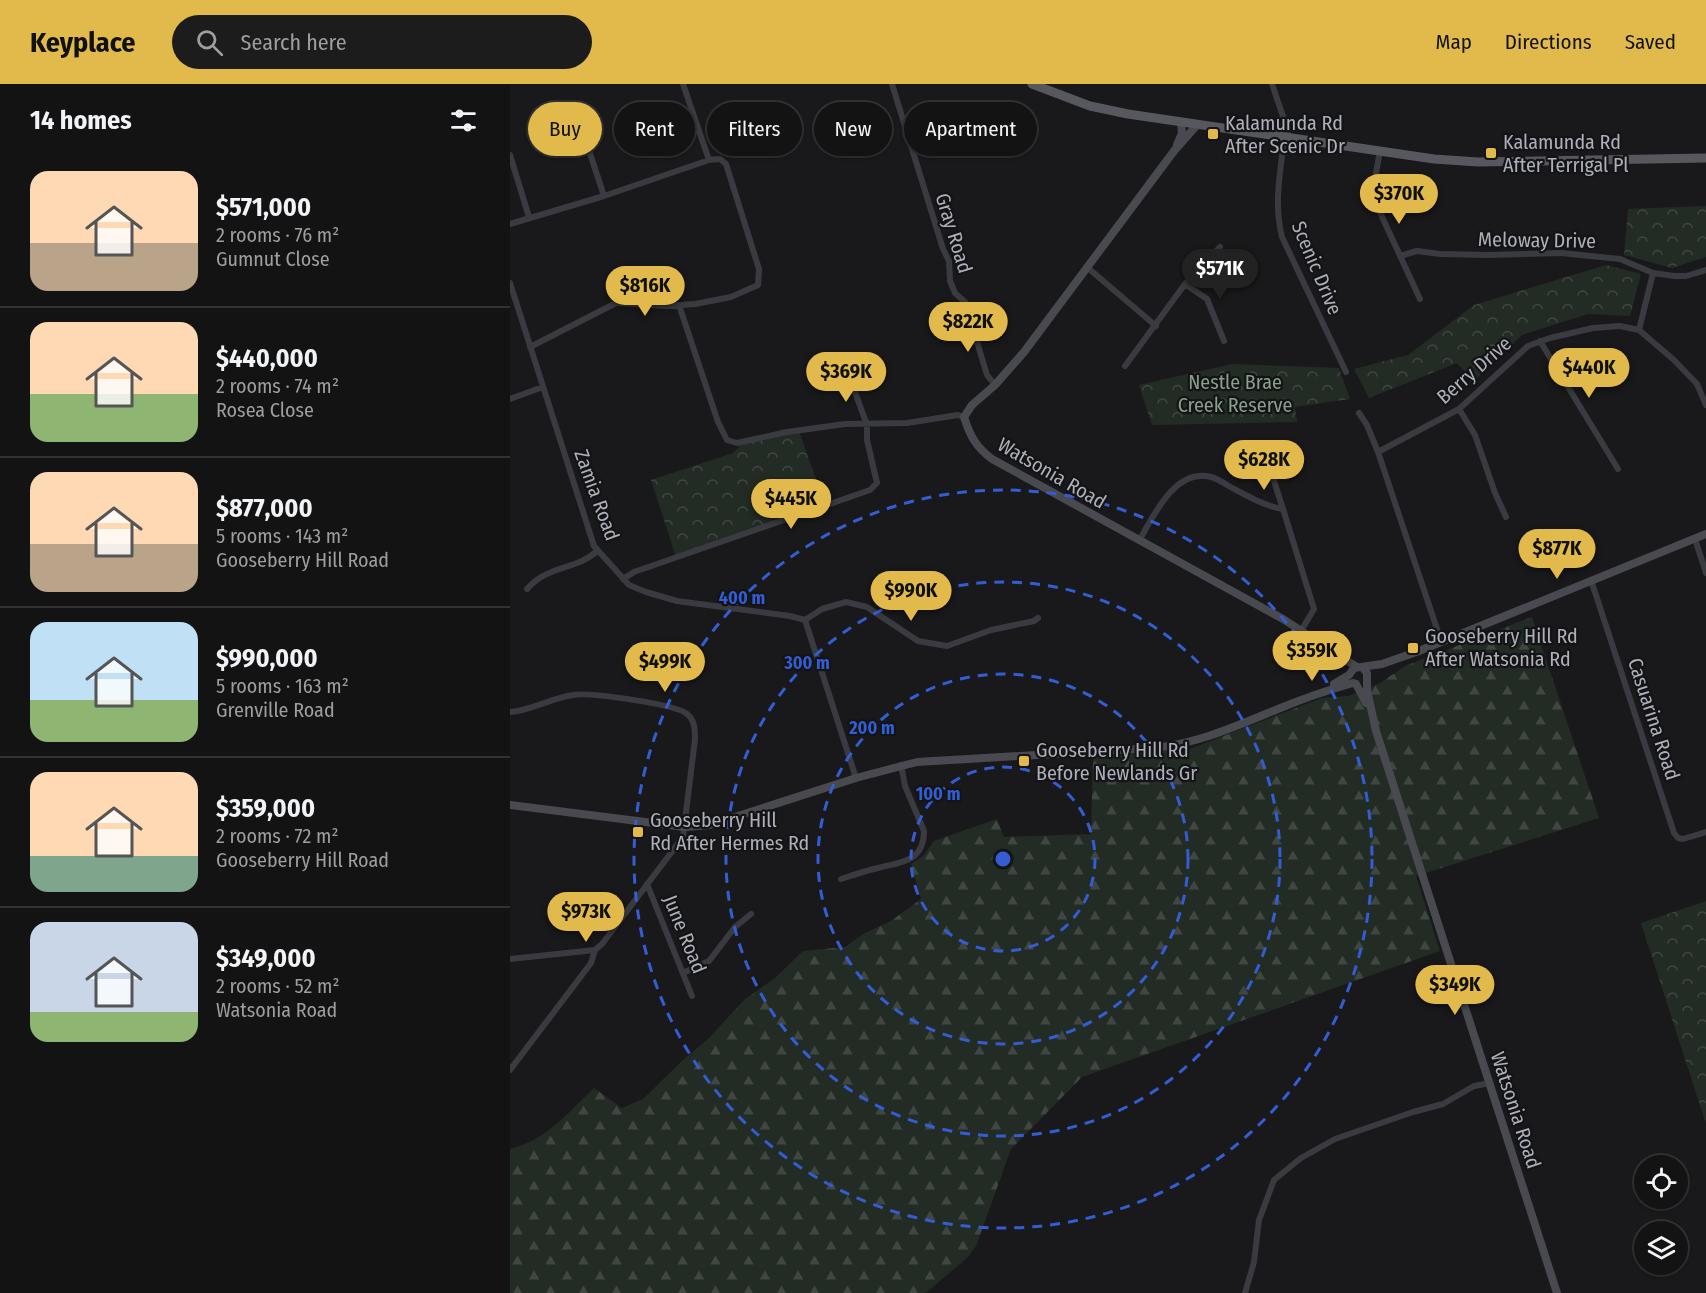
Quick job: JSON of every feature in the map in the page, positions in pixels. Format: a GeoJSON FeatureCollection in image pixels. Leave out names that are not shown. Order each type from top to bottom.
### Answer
{"type":"FeatureCollection","features":[{"type":"Feature","properties":{"kind":"main road"},"geometry":{"type":"LineString","coordinates":[[1032,84],[1090,106],[1197,125],[1434,159],[1478,162],[1706,158]]}},
{"type":"Feature","properties":{"kind":"street"},"geometry":{"type":"LineString","coordinates":[[683,84],[709,160]]}},
{"type":"Feature","properties":{"kind":"street","name":"Gray Road"},"geometry":{"type":"LineString","coordinates":[[892,84],[922,185],[949,261],[950,281],[955,293],[964,302],[987,375],[995,385]]}},
{"type":"Feature","properties":{"kind":"street","name":"Scenic Drive"},"geometry":{"type":"LineString","coordinates":[[1272,84],[1283,116],[1280,132],[1284,137],[1277,193],[1277,214],[1282,237],[1346,372]]}},
{"type":"Feature","properties":{"kind":"street"},"geometry":{"type":"LineString","coordinates":[[1174,151],[1182,133],[1181,122]]}},
{"type":"Feature","properties":{"kind":"street"},"geometry":{"type":"LineString","coordinates":[[679,305],[718,422],[727,440],[737,443],[788,432],[845,424],[907,423],[950,415],[964,417],[972,405],[995,385],[1024,352],[1174,151],[1197,125]]}},
{"type":"Feature","properties":{"kind":"street"},"geometry":{"type":"LineString","coordinates":[[1380,151],[1372,195],[1420,299]]}},
{"type":"Feature","properties":{"kind":"street"},"geometry":{"type":"LineString","coordinates":[[510,155],[529,217]]}},
{"type":"Feature","properties":{"kind":"street"},"geometry":{"type":"LineString","coordinates":[[591,156],[604,196]]}},
{"type":"Feature","properties":{"kind":"street"},"geometry":{"type":"LineString","coordinates":[[510,224],[604,196],[709,160],[720,159],[726,164],[759,269],[758,285],[731,297],[679,305],[615,303],[530,347]]}},
{"type":"Feature","properties":{"kind":"street"},"geometry":{"type":"LineString","coordinates":[[1125,366],[1185,284],[1220,247]]}},
{"type":"Feature","properties":{"kind":"street","name":"Meloway Drive"},"geometry":{"type":"LineString","coordinates":[[1400,256],[1417,251],[1476,255],[1561,253],[1620,259],[1653,273],[1680,276],[1706,270]]}},
{"type":"Feature","properties":{"kind":"street"},"geometry":{"type":"LineString","coordinates":[[1088,268],[1156,326]]}},
{"type":"Feature","properties":{"kind":"street"},"geometry":{"type":"LineString","coordinates":[[1653,273],[1639,330],[1674,360],[1697,384],[1706,405]]}},
{"type":"Feature","properties":{"kind":"street","name":"Zamia Road"},"geometry":{"type":"LineString","coordinates":[[510,283],[597,550],[629,585],[646,592],[678,601],[805,620]]}},
{"type":"Feature","properties":{"kind":"street"},"geometry":{"type":"LineString","coordinates":[[1185,284],[1207,300],[1224,341]]}},
{"type":"Feature","properties":{"kind":"street","name":"Berry Drive"},"geometry":{"type":"LineString","coordinates":[[1378,452],[1459,409],[1528,346],[1593,328],[1620,326],[1639,330]]}},
{"type":"Feature","properties":{"kind":"street"},"geometry":{"type":"LineString","coordinates":[[1540,341],[1618,469]]}},
{"type":"Feature","properties":{"kind":"street"},"geometry":{"type":"LineString","coordinates":[[623,579],[645,568],[870,489],[877,483],[867,440],[867,425],[848,373]]}},
{"type":"Feature","properties":{"kind":"street"},"geometry":{"type":"LineString","coordinates":[[510,399],[543,387]]}},
{"type":"Feature","properties":{"kind":"street"},"geometry":{"type":"LineString","coordinates":[[1459,409],[1475,435],[1495,493],[1506,517]]}},
{"type":"Feature","properties":{"kind":"street"},"geometry":{"type":"LineString","coordinates":[[1359,413],[1367,425],[1378,452],[1441,641]]}},
{"type":"Feature","properties":{"kind":"street","name":"Watsonia Road"},"geometry":{"type":"LineString","coordinates":[[964,417],[969,435],[980,450],[992,459],[1283,620],[1343,657],[1363,673],[1376,731],[1557,1293]]}},
{"type":"Feature","properties":{"kind":"street"},"geometry":{"type":"LineString","coordinates":[[1276,461],[1274,481],[1314,609],[1301,631]]}},
{"type":"Feature","properties":{"kind":"street"},"geometry":{"type":"LineString","coordinates":[[1139,541],[1165,496],[1183,482],[1198,476],[1211,477],[1269,507],[1283,509]]}},
{"type":"Feature","properties":{"kind":"street"},"geometry":{"type":"LineString","coordinates":[[510,805],[685,827],[710,825],[901,765],[929,761],[1171,746],[1210,737],[1280,708],[1302,696],[1352,679],[1382,664],[1706,534]]}},
{"type":"Feature","properties":{"kind":"street"},"geometry":{"type":"LineString","coordinates":[[1695,539],[1706,573]]}},
{"type":"Feature","properties":{"kind":"street"},"geometry":{"type":"LineString","coordinates":[[527,589],[544,574],[588,560],[597,550]]}},
{"type":"Feature","properties":{"kind":"street","name":"Casuarina Road"},"geometry":{"type":"LineString","coordinates":[[1591,580],[1674,833],[1678,838],[1683,839],[1706,832]]}},
{"type":"Feature","properties":{"kind":"street"},"geometry":{"type":"LineString","coordinates":[[856,778],[805,620],[822,609],[846,602],[867,607],[918,641],[947,646],[991,630],[1034,621],[1038,618]]}},
{"type":"Feature","properties":{"kind":"street","name":"Watsonia Road"},"geometry":{"type":"LineString","coordinates":[[1343,657],[1352,679],[1364,697],[1376,731]]}},
{"type":"Feature","properties":{"kind":"street"},"geometry":{"type":"LineString","coordinates":[[1352,679],[1363,673]]}},
{"type":"Feature","properties":{"kind":"street"},"geometry":{"type":"LineString","coordinates":[[510,712],[547,700],[576,694],[663,704],[687,713],[694,724],[695,739],[685,827],[680,842],[595,950],[591,963],[510,1070]]}},
{"type":"Feature","properties":{"kind":"street"},"geometry":{"type":"LineString","coordinates":[[841,879],[905,862],[920,849],[924,831],[905,786],[901,765]]}},
{"type":"Feature","properties":{"kind":"street","name":"June Road"},"geometry":{"type":"LineString","coordinates":[[647,884],[692,996]]}},
{"type":"Feature","properties":{"kind":"street"},"geometry":{"type":"LineString","coordinates":[[683,973],[709,961],[735,927],[751,914]]}},
{"type":"Feature","properties":{"kind":"street"},"geometry":{"type":"LineString","coordinates":[[510,959],[595,950]]}},
{"type":"Feature","properties":{"kind":"street"},"geometry":{"type":"LineString","coordinates":[[1245,1293],[1254,1262],[1259,1220],[1274,1180],[1301,1158],[1335,1139],[1443,1104],[1474,1086],[1490,1083]]}},
{"type":"Feature","properties":{"kind":"green space"},"geometry":{"type":"Polygon","coordinates":[[[1706,206],[1706,257],[1672,268],[1624,255],[1628,209],[1706,206]]]}},
{"type":"Feature","properties":{"kind":"green space"},"geometry":{"type":"Polygon","coordinates":[[[1606,265],[1641,274],[1630,316],[1588,314],[1522,335],[1474,381],[1457,363],[1369,398],[1354,369],[1408,355],[1474,305],[1606,265]]]}},
{"type":"Feature","properties":{"kind":"green space","name":"Nestle Brae Creek Reserve"},"geometry":{"type":"Polygon","coordinates":[[[1232,364],[1339,368],[1350,399],[1295,407],[1297,422],[1152,425],[1139,385],[1232,364]]]}},
{"type":"Feature","properties":{"kind":"green space"},"geometry":{"type":"Polygon","coordinates":[[[799,431],[825,505],[676,557],[651,480],[733,453],[744,442],[799,431]]]}},
{"type":"Feature","properties":{"kind":"green space"},"geometry":{"type":"Polygon","coordinates":[[[1532,617],[1599,818],[1416,876],[1440,951],[1082,1077],[1011,1149],[976,1246],[967,1258],[928,1291],[924,1293],[510,1293],[510,1149],[545,1133],[594,1088],[622,1108],[643,1099],[708,1039],[745,999],[775,978],[803,951],[845,947],[863,934],[891,921],[921,899],[911,864],[923,856],[934,841],[997,819],[1004,837],[1091,834],[1093,757],[1190,749],[1322,698],[1349,696],[1380,683],[1405,666],[1532,617]]]}},
{"type":"Feature","properties":{"kind":"green space"},"geometry":{"type":"Polygon","coordinates":[[[1706,901],[1706,1124],[1641,923],[1706,901]]]}},
{"type":"Feature","properties":{"kind":"place","name":"Kalamunda Rd After Scenic Dr"},"geometry":{"type":"Point","coordinates":[1213,134]}},
{"type":"Feature","properties":{"kind":"place","name":"Kalamunda Rd After Terrigal Pl"},"geometry":{"type":"Point","coordinates":[1491,153]}},
{"type":"Feature","properties":{"kind":"place","name":"Gooseberry Hill Rd After Watsonia Rd"},"geometry":{"type":"Point","coordinates":[1413,648]}},
{"type":"Feature","properties":{"kind":"place","name":"Gooseberry Hill Rd Before Newlands Gr"},"geometry":{"type":"Point","coordinates":[1024,761]}},
{"type":"Feature","properties":{"kind":"place","name":"Gooseberry Hill Rd After Hermes Rd"},"geometry":{"type":"Point","coordinates":[638,832]}}]}
